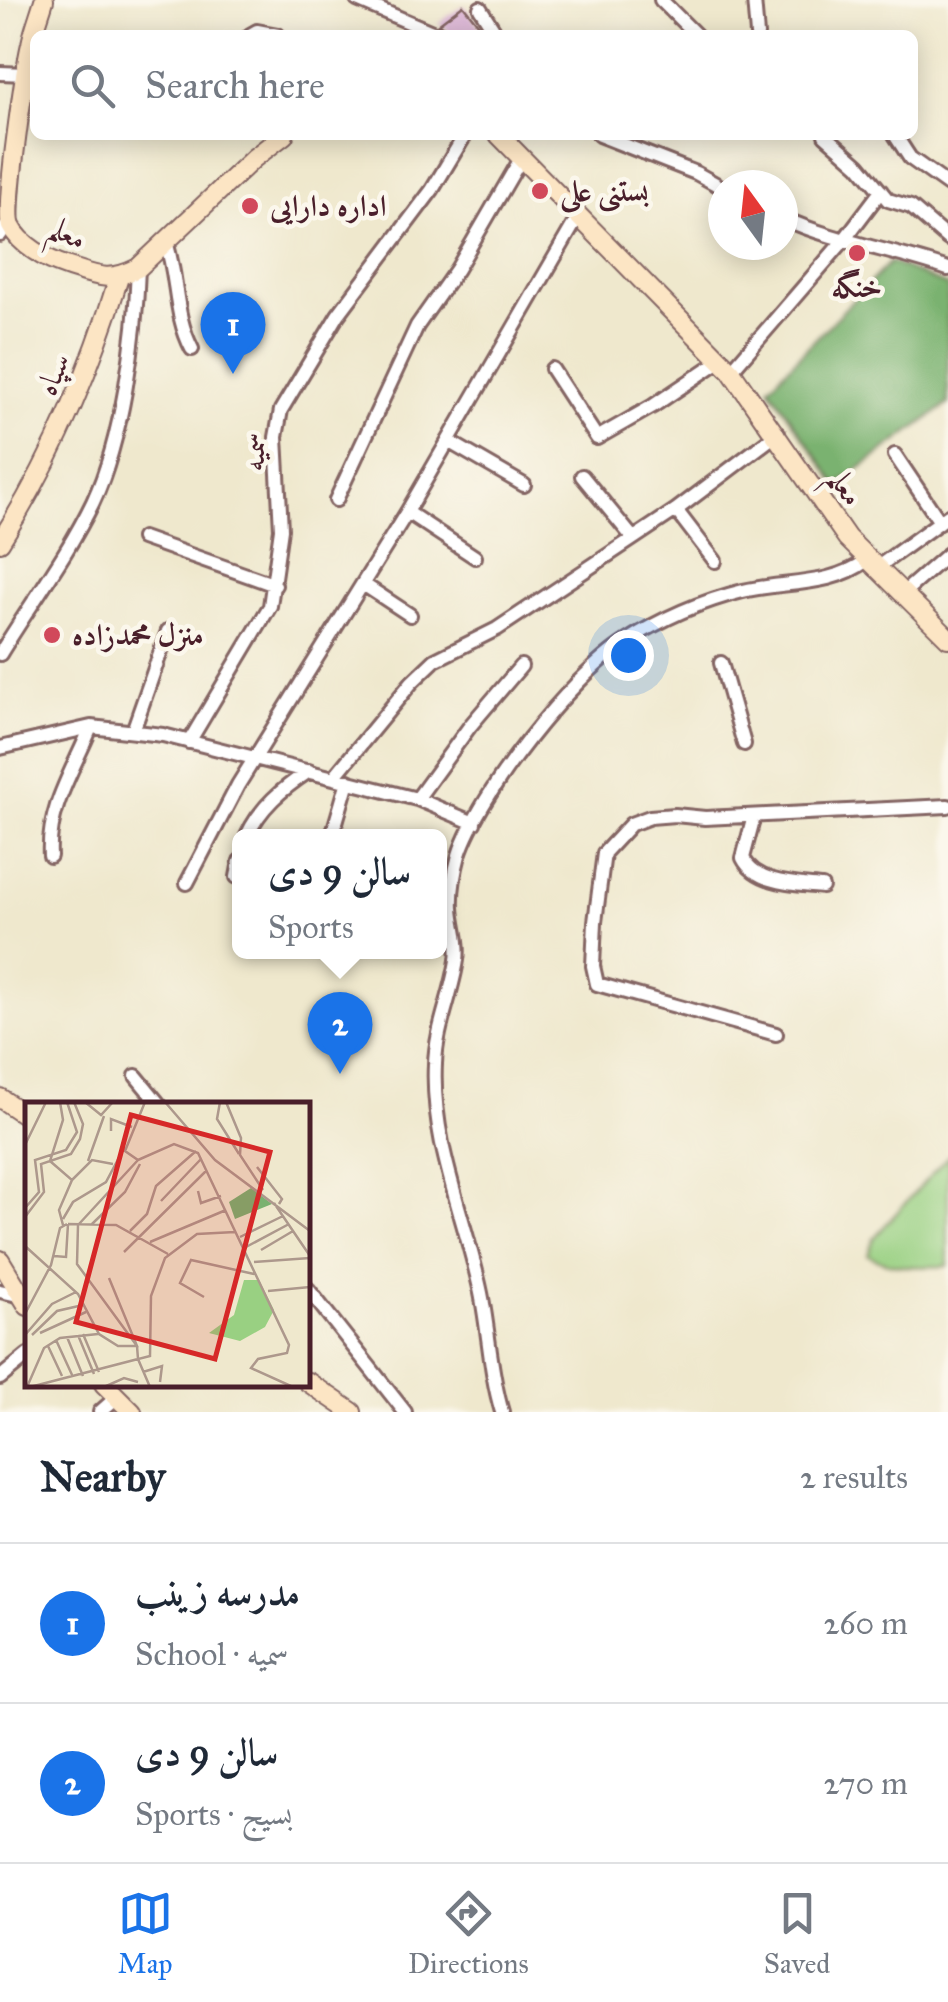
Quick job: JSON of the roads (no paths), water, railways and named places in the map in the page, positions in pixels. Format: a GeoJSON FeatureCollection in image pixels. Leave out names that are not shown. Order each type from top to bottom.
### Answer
{"type":"FeatureCollection","features":[{"type":"Feature","properties":{"kind":"main road","name":"معلم"},"geometry":{"type":"LineString","coordinates":[[35,30],[44,0]]}},
{"type":"Feature","properties":{"kind":"main road","name":"معلم"},"geometry":{"type":"LineString","coordinates":[[30,51],[4,229],[51,261],[102,278],[119,277]]}},
{"type":"Feature","properties":{"kind":"main road"},"geometry":{"type":"LineString","coordinates":[[119,277],[138,268],[277,140]]}},
{"type":"Feature","properties":{"kind":"main road","name":"معلم"},"geometry":{"type":"LineString","coordinates":[[504,140],[726,366],[778,433],[829,513],[871,564],[948,638]]}},
{"type":"Feature","properties":{"kind":"main road","name":"سپاه"},"geometry":{"type":"LineString","coordinates":[[0,542],[52,449],[104,326],[119,277]]}},
{"type":"Feature","properties":{"kind":"main road"},"geometry":{"type":"LineString","coordinates":[[0,1098],[25,1115]]}},
{"type":"Feature","properties":{"kind":"main road"},"geometry":{"type":"LineString","coordinates":[[0,1260],[25,1301]]}},
{"type":"Feature","properties":{"kind":"main road"},"geometry":{"type":"LineString","coordinates":[[310,1383],[352,1412]]}},
{"type":"Feature","properties":{"kind":"main road"},"geometry":{"type":"LineString","coordinates":[[111,1391],[132,1412]]}},
{"type":"Feature","properties":{"kind":"street"},"geometry":{"type":"LineString","coordinates":[[357,0],[427,30]]}},
{"type":"Feature","properties":{"kind":"street"},"geometry":{"type":"LineString","coordinates":[[661,0],[691,30]]}},
{"type":"Feature","properties":{"kind":"street"},"geometry":{"type":"LineString","coordinates":[[754,0],[756,30]]}},
{"type":"Feature","properties":{"kind":"street"},"geometry":{"type":"LineString","coordinates":[[480,8],[493,30]]}},
{"type":"Feature","properties":{"kind":"street"},"geometry":{"type":"LineString","coordinates":[[0,73],[27,74]]}},
{"type":"Feature","properties":{"kind":"street","name":"سمیه"},"geometry":{"type":"LineString","coordinates":[[189,742],[270,606],[281,529],[276,436],[280,410],[338,315],[432,190],[461,140]]}},
{"type":"Feature","properties":{"kind":"street"},"geometry":{"type":"LineString","coordinates":[[611,140],[708,180]]}},
{"type":"Feature","properties":{"kind":"street"},"geometry":{"type":"LineString","coordinates":[[830,140],[888,200],[911,206],[948,239]]}},
{"type":"Feature","properties":{"kind":"street"},"geometry":{"type":"LineString","coordinates":[[898,140],[910,158],[948,185]]}},
{"type":"Feature","properties":{"kind":"street"},"geometry":{"type":"LineString","coordinates":[[336,500],[416,326],[456,269],[522,157]]}},
{"type":"Feature","properties":{"kind":"street"},"geometry":{"type":"LineString","coordinates":[[552,370],[597,438],[726,366],[844,240],[880,191]]}},
{"type":"Feature","properties":{"kind":"street"},"geometry":{"type":"LineString","coordinates":[[187,883],[254,759],[407,512],[578,217]]}},
{"type":"Feature","properties":{"kind":"street"},"geometry":{"type":"LineString","coordinates":[[798,223],[948,269]]}},
{"type":"Feature","properties":{"kind":"street"},"geometry":{"type":"LineString","coordinates":[[166,242],[175,269],[176,308],[192,349]]}},
{"type":"Feature","properties":{"kind":"street"},"geometry":{"type":"LineString","coordinates":[[0,654],[92,504],[111,458],[137,312],[138,268]]}},
{"type":"Feature","properties":{"kind":"street"},"geometry":{"type":"LineString","coordinates":[[333,829],[341,779],[412,682],[435,660],[497,628],[676,510],[778,433]]}},
{"type":"Feature","properties":{"kind":"street"},"geometry":{"type":"LineString","coordinates":[[448,442],[524,485]]}},
{"type":"Feature","properties":{"kind":"street"},"geometry":{"type":"LineString","coordinates":[[502,1412],[481,1295],[435,1118],[434,1062],[458,957],[452,904],[459,856],[474,823],[537,730],[577,683],[623,644],[665,619],[708,602],[780,584],[821,580],[871,564],[944,519],[895,455]]}},
{"type":"Feature","properties":{"kind":"street"},"geometry":{"type":"LineString","coordinates":[[582,476],[633,538]]}},
{"type":"Feature","properties":{"kind":"street"},"geometry":{"type":"LineString","coordinates":[[676,510],[715,561]]}},
{"type":"Feature","properties":{"kind":"street"},"geometry":{"type":"LineString","coordinates":[[407,512],[475,557]]}},
{"type":"Feature","properties":{"kind":"street"},"geometry":{"type":"LineString","coordinates":[[142,538],[274,586]]}},
{"type":"Feature","properties":{"kind":"street"},"geometry":{"type":"LineString","coordinates":[[902,594],[948,554]]}},
{"type":"Feature","properties":{"kind":"street"},"geometry":{"type":"LineString","coordinates":[[363,584],[410,615]]}},
{"type":"Feature","properties":{"kind":"street"},"geometry":{"type":"LineString","coordinates":[[133,731],[168,631]]}},
{"type":"Feature","properties":{"kind":"street"},"geometry":{"type":"LineString","coordinates":[[720,663],[744,744]]}},
{"type":"Feature","properties":{"kind":"street"},"geometry":{"type":"LineString","coordinates":[[417,799],[470,726],[521,666]]}},
{"type":"Feature","properties":{"kind":"street"},"geometry":{"type":"LineString","coordinates":[[0,748],[91,726],[133,731],[417,799],[474,823]]}},
{"type":"Feature","properties":{"kind":"street"},"geometry":{"type":"LineString","coordinates":[[50,856],[49,837],[58,798],[91,726]]}},
{"type":"Feature","properties":{"kind":"street"},"geometry":{"type":"LineString","coordinates":[[252,829],[273,798],[309,771]]}},
{"type":"Feature","properties":{"kind":"street"},"geometry":{"type":"LineString","coordinates":[[776,1034],[597,984],[593,966],[604,852],[632,824],[650,817],[948,806]]}},
{"type":"Feature","properties":{"kind":"street"},"geometry":{"type":"LineString","coordinates":[[754,816],[742,858],[748,867],[782,883],[822,887]]}},
{"type":"Feature","properties":{"kind":"street"},"geometry":{"type":"LineString","coordinates":[[136,1076],[157,1102]]}},
{"type":"Feature","properties":{"kind":"street"},"geometry":{"type":"LineString","coordinates":[[0,1291],[25,1301]]}},
{"type":"Feature","properties":{"kind":"street"},"geometry":{"type":"LineString","coordinates":[[310,1292],[405,1412]]}},
{"type":"Feature","properties":{"kind":"street"},"geometry":{"type":"LineString","coordinates":[[0,1378],[25,1357]]}},
{"type":"Feature","properties":{"kind":"street"},"geometry":{"type":"LineString","coordinates":[[100,1412],[111,1391]]}},
{"type":"Feature","properties":{"kind":"place","name":"بستنی علی"},"geometry":{"type":"Point","coordinates":[540,191]}},
{"type":"Feature","properties":{"kind":"place","name":"اداره دارایی"},"geometry":{"type":"Point","coordinates":[250,206]}},
{"type":"Feature","properties":{"kind":"place","name":"خنگه"},"geometry":{"type":"Point","coordinates":[857,253]}},
{"type":"Feature","properties":{"kind":"place","name":"مدرسه زینب"},"geometry":{"type":"Point","coordinates":[233,374]}},
{"type":"Feature","properties":{"kind":"place","name":"منزل محمدزاده"},"geometry":{"type":"Point","coordinates":[52,635]}},
{"type":"Feature","properties":{"kind":"place","name":"سالن 9 دی"},"geometry":{"type":"Point","coordinates":[340,1074]}}]}
